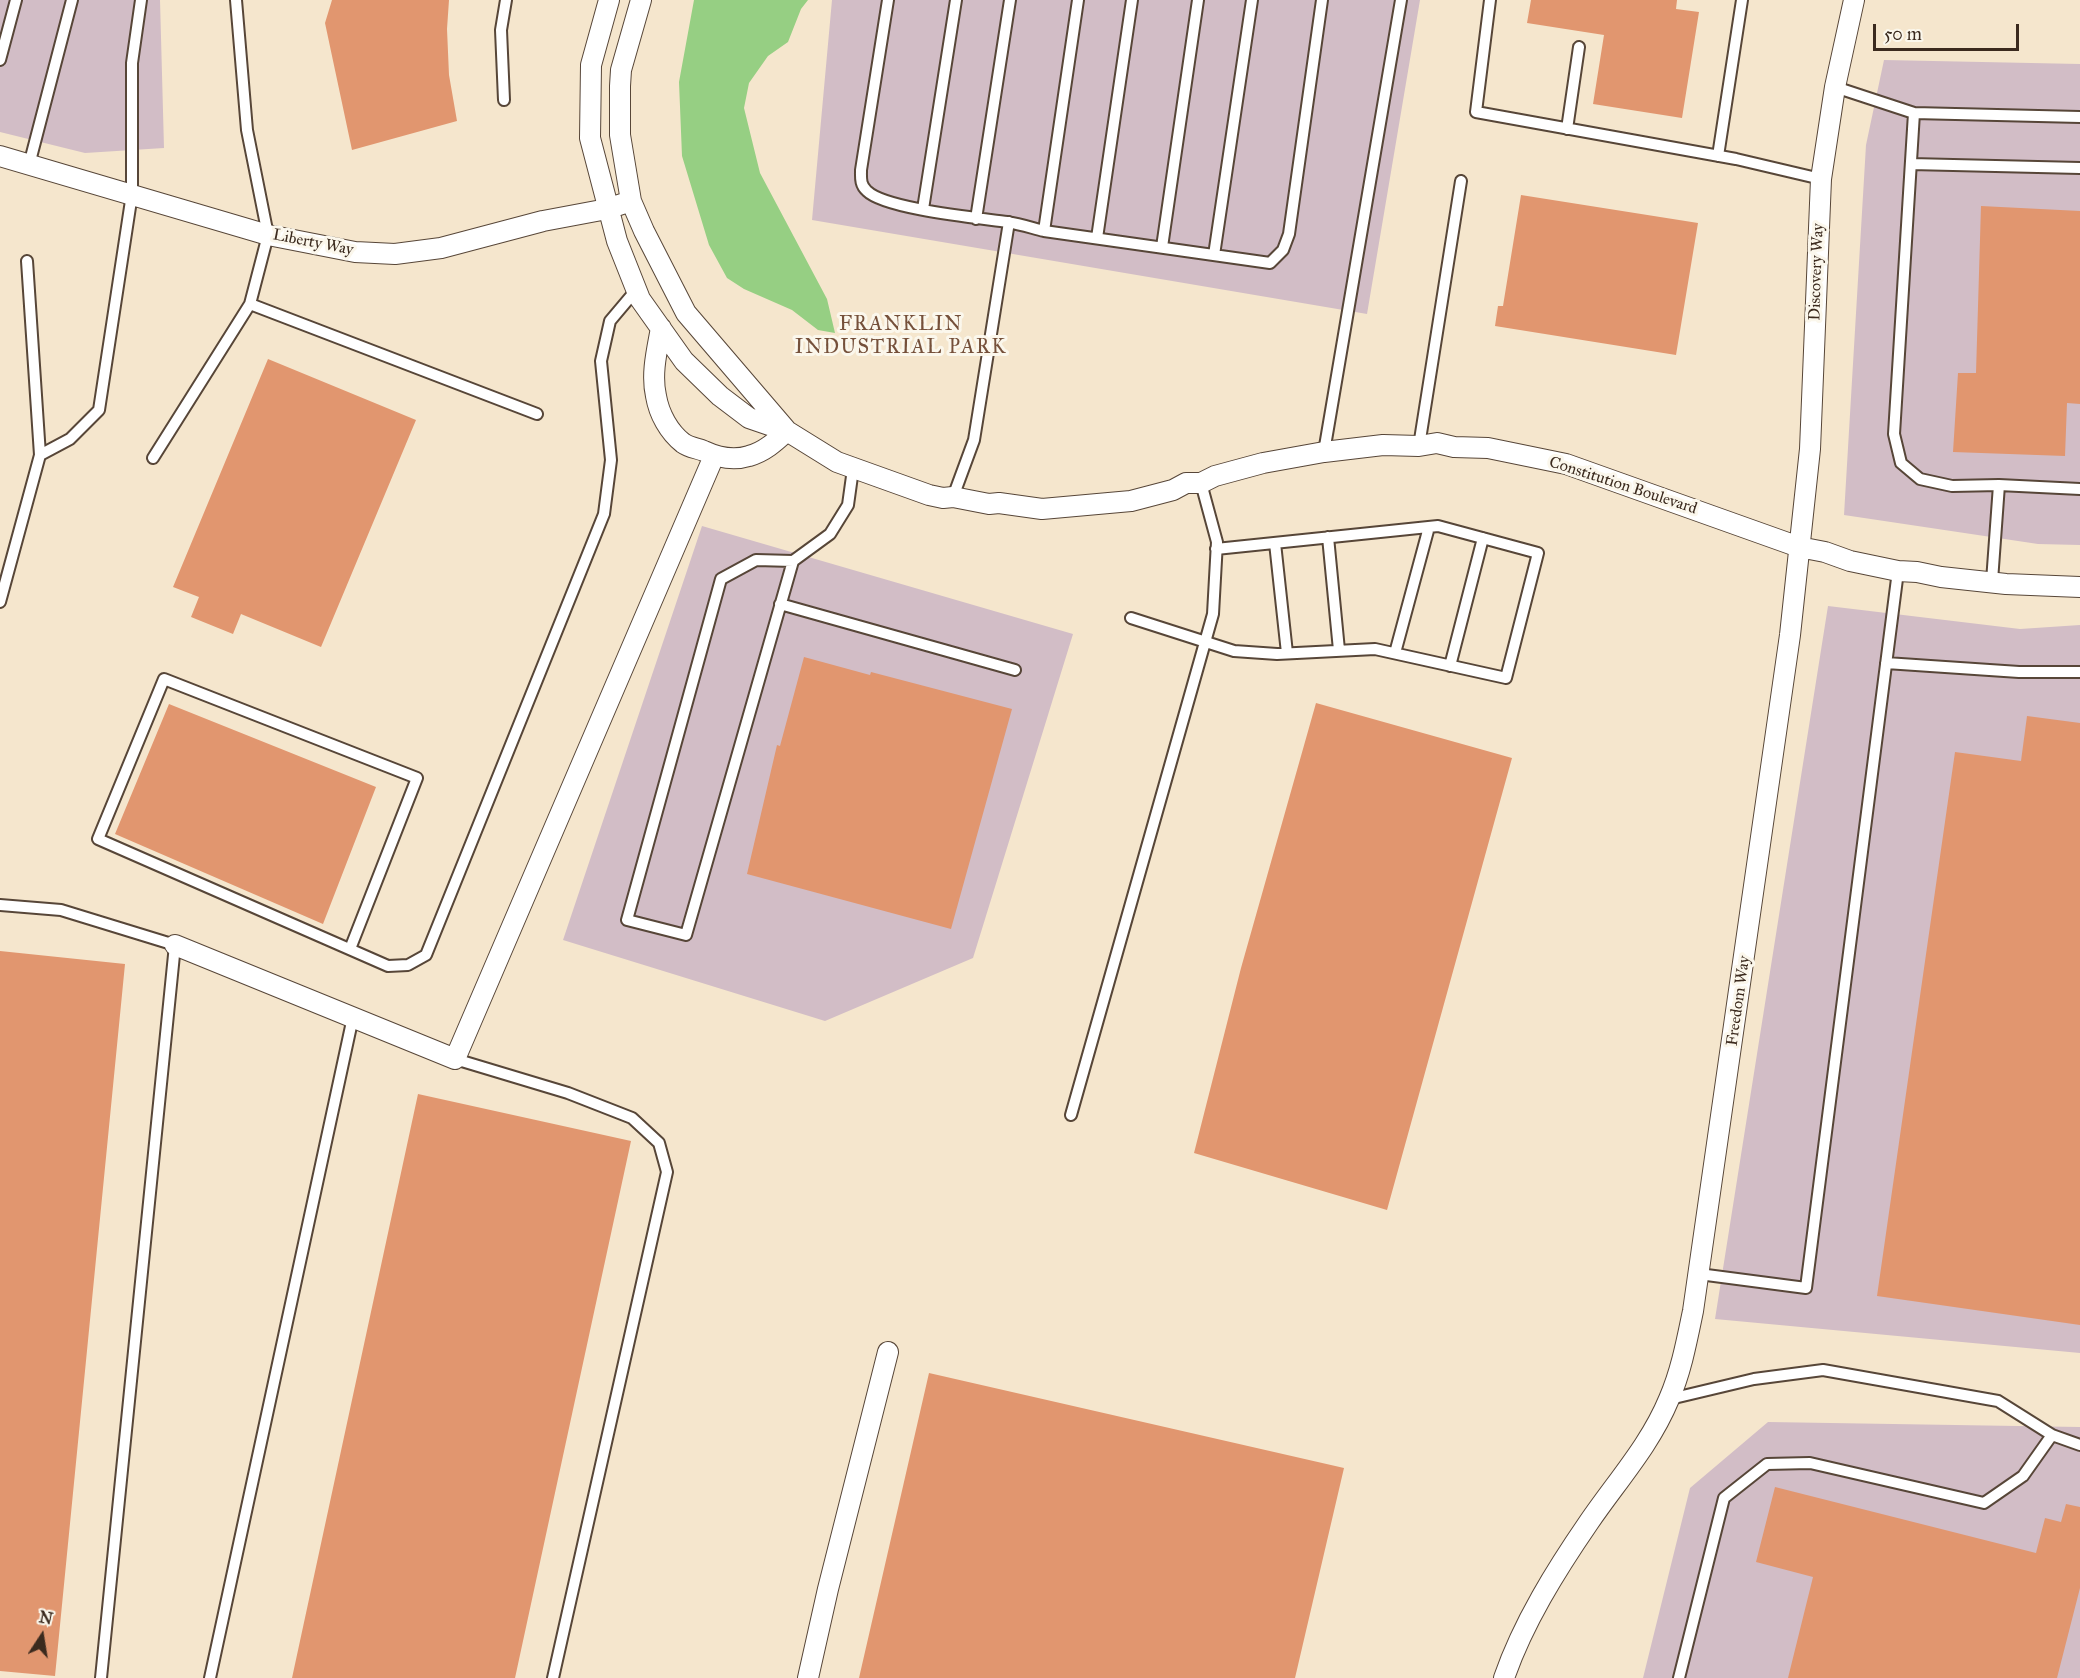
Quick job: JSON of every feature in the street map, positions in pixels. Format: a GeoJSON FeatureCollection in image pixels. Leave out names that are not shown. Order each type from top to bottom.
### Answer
{"type":"FeatureCollection","features":[{"type":"Feature","properties":{"kind":"street","name":"Constitution Boulevard"},"geometry":{"type":"LineString","coordinates":[[609,0],[591,65],[590,138],[607,209],[640,299],[684,361],[720,396],[749,418],[787,431],[837,462],[853,469],[943,498],[953,496],[989,504],[999,503],[1042,509],[1131,501],[1162,491],[1173,490],[1186,483],[1201,483],[1215,476],[1263,463],[1383,445],[1419,446],[1437,443],[1454,447],[1488,448],[1566,464],[1799,547],[1825,552],[1850,561],[1898,571],[2006,584],[2080,587]]}},
{"type":"Feature","properties":{"kind":"street","name":"Constitution Boulevard"},"geometry":{"type":"LineString","coordinates":[[641,0],[621,70],[620,86],[620,135],[631,201],[686,313],[787,431]]}},
{"type":"Feature","properties":{"kind":"street","name":"Discovery Way"},"geometry":{"type":"LineString","coordinates":[[1799,547],[1810,449],[1821,179],[1835,87],[1854,0]]}},
{"type":"Feature","properties":{"kind":"street","name":"Liberty Way"},"geometry":{"type":"LineString","coordinates":[[0,156],[268,235],[355,252],[394,254],[441,248],[543,221],[607,209],[631,201]]}},
{"type":"Feature","properties":{"kind":"street"},"geometry":{"type":"LineString","coordinates":[[661,328],[654,383],[660,411],[668,428],[683,443],[714,456],[731,459],[749,456],[768,448],[787,431]]}},
{"type":"Feature","properties":{"kind":"street"},"geometry":{"type":"LineString","coordinates":[[174,945],[455,1059],[714,456]]}},
{"type":"Feature","properties":{"kind":"street","name":"Freedom Way"},"geometry":{"type":"LineString","coordinates":[[1504,1678],[1511,1657],[1548,1586],[1589,1521],[1645,1447],[1670,1399],[1687,1340],[1699,1274],[1790,634],[1799,547]]}},
{"type":"Feature","properties":{"kind":"street"},"geometry":{"type":"LineString","coordinates":[[808,1678],[828,1588],[888,1352]]}},
{"type":"Feature","properties":{"kind":"lane"},"geometry":{"type":"LineString","coordinates":[[0,60],[16,0]]}},
{"type":"Feature","properties":{"kind":"lane"},"geometry":{"type":"LineString","coordinates":[[29,165],[72,0]]}},
{"type":"Feature","properties":{"kind":"lane"},"geometry":{"type":"LineString","coordinates":[[40,455],[70,439],[99,410],[132,194],[132,63],[141,0]]}},
{"type":"Feature","properties":{"kind":"lane"},"geometry":{"type":"LineString","coordinates":[[153,458],[250,304],[268,235],[247,130],[236,0]]}},
{"type":"Feature","properties":{"kind":"lane"},"geometry":{"type":"LineString","coordinates":[[504,100],[501,30],[506,0]]}},
{"type":"Feature","properties":{"kind":"lane"},"geometry":{"type":"LineString","coordinates":[[888,0],[861,170],[862,186],[868,193],[889,202],[976,219],[1009,222],[1044,231],[1270,263],[1283,250],[1289,234],[1322,0]]}},
{"type":"Feature","properties":{"kind":"lane"},"geometry":{"type":"LineString","coordinates":[[923,209],[956,0]]}},
{"type":"Feature","properties":{"kind":"lane"},"geometry":{"type":"LineString","coordinates":[[976,219],[1010,0]]}},
{"type":"Feature","properties":{"kind":"lane"},"geometry":{"type":"LineString","coordinates":[[1044,231],[1078,0]]}},
{"type":"Feature","properties":{"kind":"lane"},"geometry":{"type":"LineString","coordinates":[[1097,238],[1132,0]]}},
{"type":"Feature","properties":{"kind":"lane"},"geometry":{"type":"LineString","coordinates":[[1162,247],[1198,0]]}},
{"type":"Feature","properties":{"kind":"lane"},"geometry":{"type":"LineString","coordinates":[[1214,255],[1252,0]]}},
{"type":"Feature","properties":{"kind":"lane"},"geometry":{"type":"LineString","coordinates":[[1324,453],[1401,0]]}},
{"type":"Feature","properties":{"kind":"lane"},"geometry":{"type":"LineString","coordinates":[[1490,0],[1476,112],[1718,156],[1821,179]]}},
{"type":"Feature","properties":{"kind":"lane"},"geometry":{"type":"LineString","coordinates":[[1718,156],[1743,0]]}},
{"type":"Feature","properties":{"kind":"lane"},"geometry":{"type":"LineString","coordinates":[[1567,129],[1579,47]]}},
{"type":"Feature","properties":{"kind":"lane"},"geometry":{"type":"LineString","coordinates":[[1835,87],[1914,113],[2080,117]]}},
{"type":"Feature","properties":{"kind":"lane"},"geometry":{"type":"LineString","coordinates":[[1914,113],[1894,434],[1901,463],[1920,479],[1952,486],[1999,485],[2080,489]]}},
{"type":"Feature","properties":{"kind":"lane"},"geometry":{"type":"LineString","coordinates":[[1911,164],[2080,168]]}},
{"type":"Feature","properties":{"kind":"lane"},"geometry":{"type":"LineString","coordinates":[[1419,446],[1461,181]]}},
{"type":"Feature","properties":{"kind":"lane"},"geometry":{"type":"LineString","coordinates":[[953,496],[974,440],[1009,222]]}},
{"type":"Feature","properties":{"kind":"lane"},"geometry":{"type":"LineString","coordinates":[[0,602],[40,455],[27,261]]}},
{"type":"Feature","properties":{"kind":"lane"},"geometry":{"type":"LineString","coordinates":[[350,950],[417,778],[164,679],[98,840],[350,950],[388,966],[408,965],[426,955],[604,514],[610,460],[601,361],[610,321],[637,289]]}},
{"type":"Feature","properties":{"kind":"lane"},"geometry":{"type":"LineString","coordinates":[[250,304],[537,414]]}},
{"type":"Feature","properties":{"kind":"lane"},"geometry":{"type":"LineString","coordinates":[[793,561],[756,560],[721,579],[627,920],[686,935],[793,561],[830,534],[848,505],[853,469]]}},
{"type":"Feature","properties":{"kind":"lane"},"geometry":{"type":"LineString","coordinates":[[1071,1115],[1213,614],[1217,542],[1201,483]]}},
{"type":"Feature","properties":{"kind":"lane"},"geometry":{"type":"LineString","coordinates":[[1992,581],[1999,485]]}},
{"type":"Feature","properties":{"kind":"lane"},"geometry":{"type":"LineString","coordinates":[[1395,653],[1429,526]]}},
{"type":"Feature","properties":{"kind":"lane"},"geometry":{"type":"LineString","coordinates":[[1131,618],[1234,651],[1287,653],[1375,649],[1506,678],[1538,553],[1438,526],[1216,549]]}},
{"type":"Feature","properties":{"kind":"lane"},"geometry":{"type":"LineString","coordinates":[[1329,537],[1339,650]]}},
{"type":"Feature","properties":{"kind":"lane"},"geometry":{"type":"LineString","coordinates":[[1450,666],[1483,538]]}},
{"type":"Feature","properties":{"kind":"lane"},"geometry":{"type":"LineString","coordinates":[[1275,543],[1287,653]]}},
{"type":"Feature","properties":{"kind":"lane"},"geometry":{"type":"LineString","coordinates":[[1699,1274],[1806,1288],[1898,571]]}},
{"type":"Feature","properties":{"kind":"lane"},"geometry":{"type":"LineString","coordinates":[[780,604],[1016,670]]}},
{"type":"Feature","properties":{"kind":"lane"},"geometry":{"type":"LineString","coordinates":[[1886,663],[2019,672],[2080,672]]}},
{"type":"Feature","properties":{"kind":"lane"},"geometry":{"type":"LineString","coordinates":[[0,905],[62,910],[174,945],[101,1678]]}},
{"type":"Feature","properties":{"kind":"lane"},"geometry":{"type":"LineString","coordinates":[[210,1678],[353,1017]]}},
{"type":"Feature","properties":{"kind":"lane"},"geometry":{"type":"LineString","coordinates":[[455,1059],[568,1093],[632,1118],[659,1143],[667,1172],[553,1678]]}},
{"type":"Feature","properties":{"kind":"lane"},"geometry":{"type":"LineString","coordinates":[[1670,1399],[1754,1379],[1823,1370],[1998,1401],[2052,1436],[2080,1445]]}},
{"type":"Feature","properties":{"kind":"lane"},"geometry":{"type":"LineString","coordinates":[[1679,1678],[1724,1498],[1767,1464],[1810,1463],[1984,1503],[2024,1476],[2052,1436]]}},
{"type":"Feature","properties":{"kind":"shaded area"},"geometry":{"type":"Polygon","coordinates":[[[0,0],[160,0],[164,148],[85,153],[0,132],[0,0]]]}},
{"type":"Feature","properties":{"kind":"shaded area"},"geometry":{"type":"Polygon","coordinates":[[[832,0],[1420,0],[1367,314],[812,220],[832,0]]]}},
{"type":"Feature","properties":{"kind":"shaded area"},"geometry":{"type":"Polygon","coordinates":[[[1884,60],[2080,64],[2080,545],[2038,544],[1844,515],[1866,145],[1884,60]]]}},
{"type":"Feature","properties":{"kind":"shaded area"},"geometry":{"type":"Polygon","coordinates":[[[702,526],[1073,634],[973,958],[825,1021],[563,940],[702,526]]]}},
{"type":"Feature","properties":{"kind":"shaded area"},"geometry":{"type":"Polygon","coordinates":[[[1828,606],[2020,629],[2080,625],[2080,1353],[1715,1319],[1828,606]]]}},
{"type":"Feature","properties":{"kind":"shaded area"},"geometry":{"type":"Polygon","coordinates":[[[1768,1422],[2080,1427],[2080,1678],[1643,1678],[1690,1488],[1768,1422]]]}},
{"type":"Feature","properties":{"kind":"green space"},"geometry":{"type":"Polygon","coordinates":[[[694,0],[808,0],[801,9],[788,42],[768,56],[749,83],[744,108],[760,173],[827,299],[835,333],[818,330],[792,310],[744,289],[727,278],[709,245],[682,156],[679,82],[694,0]]]}},
{"type":"Feature","properties":{"kind":"building"},"geometry":{"type":"Polygon","coordinates":[[[332,0],[449,0],[447,29],[449,75],[457,121],[352,150],[325,23],[332,0]]]}},
{"type":"Feature","properties":{"kind":"building"},"geometry":{"type":"Polygon","coordinates":[[[1531,0],[1677,0],[1676,9],[1699,12],[1682,118],[1593,104],[1604,35],[1527,23],[1531,0]]]}},
{"type":"Feature","properties":{"kind":"building"},"geometry":{"type":"Polygon","coordinates":[[[1521,195],[1698,223],[1676,355],[1495,326],[1498,306],[1503,306],[1521,195]]]}},
{"type":"Feature","properties":{"kind":"building"},"geometry":{"type":"Polygon","coordinates":[[[1981,206],[2080,211],[2080,404],[2067,403],[2065,456],[1953,452],[1958,373],[1976,373],[1981,206]]]}},
{"type":"Feature","properties":{"kind":"building"},"geometry":{"type":"Polygon","coordinates":[[[268,359],[416,420],[321,647],[241,614],[233,634],[191,617],[199,597],[173,587],[268,359]]]}},
{"type":"Feature","properties":{"kind":"building"},"geometry":{"type":"Polygon","coordinates":[[[804,657],[1012,709],[951,929],[747,874],[777,745],[780,746],[804,657]]]}},
{"type":"Feature","properties":{"kind":"building"},"geometry":{"type":"Polygon","coordinates":[[[1316,703],[1512,758],[1387,1210],[1194,1153],[1241,968],[1316,703]]]}},
{"type":"Feature","properties":{"kind":"building"},"geometry":{"type":"Polygon","coordinates":[[[169,704],[376,787],[323,924],[115,834],[169,704]]]}},
{"type":"Feature","properties":{"kind":"building"},"geometry":{"type":"Polygon","coordinates":[[[2027,716],[2080,723],[2080,1325],[1877,1296],[1955,752],[2021,761],[2027,716]]]}},
{"type":"Feature","properties":{"kind":"building"},"geometry":{"type":"Polygon","coordinates":[[[0,951],[125,964],[55,1676],[0,1671],[0,951]]]}},
{"type":"Feature","properties":{"kind":"building"},"geometry":{"type":"Polygon","coordinates":[[[418,1094],[631,1141],[515,1678],[292,1678],[418,1094]]]}},
{"type":"Feature","properties":{"kind":"building"},"geometry":{"type":"Polygon","coordinates":[[[929,1373],[1344,1468],[1295,1678],[859,1678],[929,1373]]]}},
{"type":"Feature","properties":{"kind":"building"},"geometry":{"type":"Polygon","coordinates":[[[1775,1487],[2036,1553],[2045,1518],[2061,1522],[2066,1504],[2080,1507],[2080,1588],[2057,1678],[1788,1678],[1813,1577],[1756,1562],[1775,1487]]]}},
{"type":"Feature","properties":{"kind":"district","name":"FRANKLIN INDUSTRIAL PARK"},"geometry":{"type":"Point","coordinates":[901,336]}}]}
